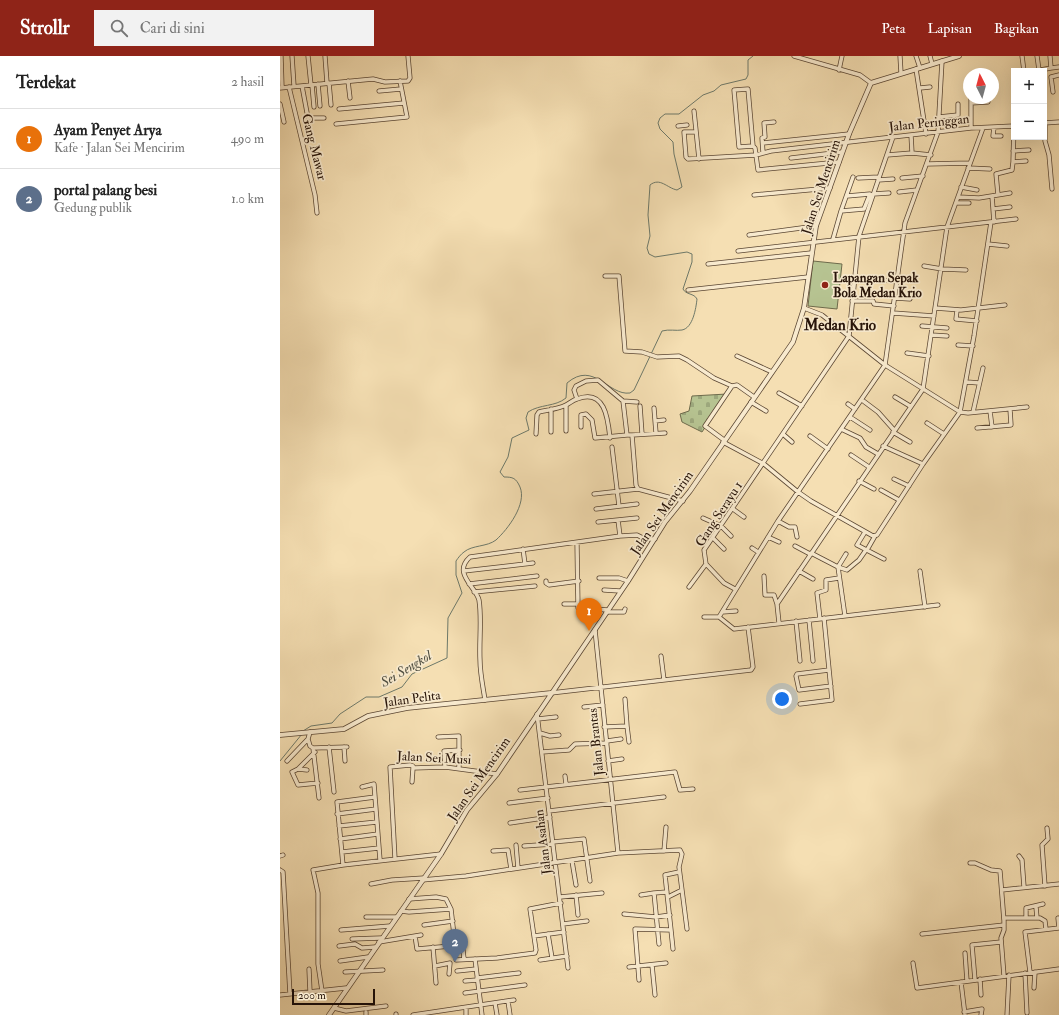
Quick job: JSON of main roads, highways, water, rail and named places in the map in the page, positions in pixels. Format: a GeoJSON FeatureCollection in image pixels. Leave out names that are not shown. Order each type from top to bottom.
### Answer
{"type":"FeatureCollection","features":[{"type":"Feature","properties":{"kind":"waterway","name":"Sei Sengkol"},"geometry":{"type":"LineString","coordinates":[[303,731],[311,726],[332,723],[340,714],[366,697],[379,697],[402,687],[412,674],[447,658],[448,618],[462,593],[456,575],[456,561],[467,550],[496,540],[511,523],[519,508],[521,501],[520,487],[516,480],[504,477],[500,472],[508,457],[512,438],[529,430],[526,418],[528,412],[533,409],[562,401],[566,398],[567,383],[577,377],[585,375],[600,380],[622,392],[630,393],[634,390],[662,331],[682,330],[689,326],[696,307],[697,299],[683,289],[692,262],[692,254],[687,252],[655,257],[649,254],[647,248],[650,236],[648,215],[650,185],[657,182],[677,190],[682,187],[674,154],[673,142],[660,129],[658,123],[660,118],[665,114],[679,114],[703,95],[714,91],[721,85],[746,79],[748,75],[748,60],[753,56]]}},
{"type":"Feature","properties":{"kind":"waterway","name":"Sei Sengkol"},"geometry":{"type":"LineString","coordinates":[[280,761],[302,734]]}},
{"type":"Feature","properties":{"kind":"place","name":"Lapangan Sepak Bola Medan Krio"},"geometry":{"type":"Point","coordinates":[825,285]}},
{"type":"Feature","properties":{"kind":"place","name":"Ayam Penyet Arya"},"geometry":{"type":"Point","coordinates":[589,631]}},
{"type":"Feature","properties":{"kind":"place","name":"portal palang besi"},"geometry":{"type":"Point","coordinates":[455,962]}},
{"type":"Feature","properties":{"kind":"district","name":"Medan Krio"},"geometry":{"type":"Point","coordinates":[840,325]}}]}
